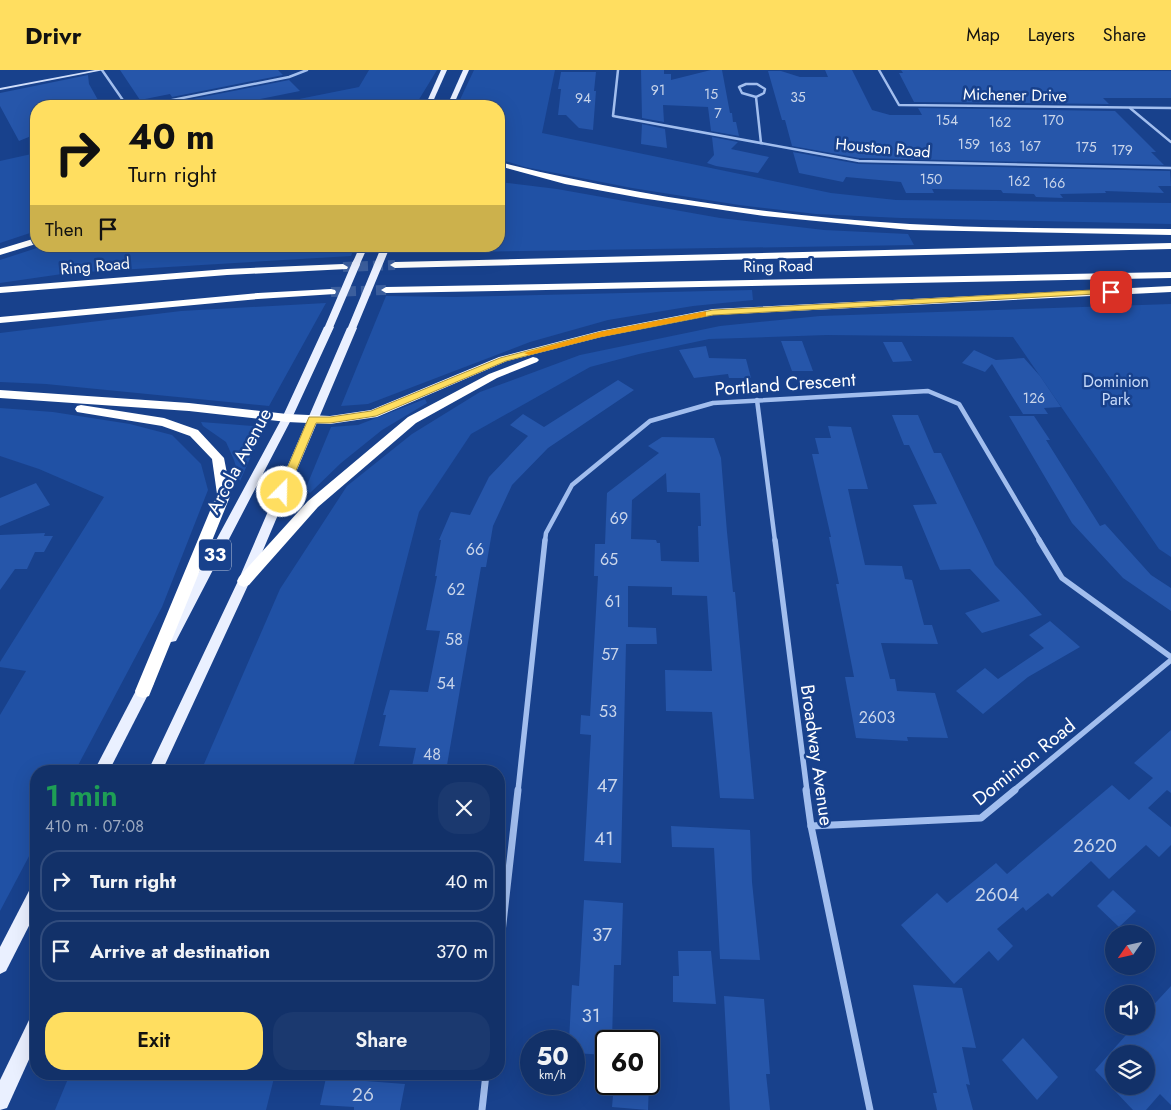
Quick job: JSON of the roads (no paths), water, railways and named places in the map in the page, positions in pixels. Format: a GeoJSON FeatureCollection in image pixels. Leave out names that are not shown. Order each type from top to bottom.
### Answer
{"type":"FeatureCollection","features":[{"type":"Feature","properties":{"kind":"highway"},"geometry":{"type":"LineString","coordinates":[[505,166],[565,181]]}},
{"type":"Feature","properties":{"kind":"highway"},"geometry":{"type":"LineString","coordinates":[[505,174],[565,181],[641,195],[755,211],[910,227],[1171,232]]}},
{"type":"Feature","properties":{"kind":"highway"},"geometry":{"type":"LineString","coordinates":[[0,252],[30,243]]}},
{"type":"Feature","properties":{"kind":"highway","name":"Ring Road"},"geometry":{"type":"LineString","coordinates":[[396,265],[1171,246]]}},
{"type":"Feature","properties":{"kind":"highway","name":"Ring Road"},"geometry":{"type":"LineString","coordinates":[[0,290],[227,272],[343,267]]}},
{"type":"Feature","properties":{"kind":"highway","name":"Ring Road"},"geometry":{"type":"LineString","coordinates":[[386,290],[1171,275]]}},
{"type":"Feature","properties":{"kind":"highway"},"geometry":{"type":"LineString","coordinates":[[0,395],[189,407],[286,418],[330,420],[373,414],[503,359],[600,334],[713,312],[1171,289]]}},
{"type":"Feature","properties":{"kind":"highway"},"geometry":{"type":"LineString","coordinates":[[0,320],[258,296],[331,292]]}},
{"type":"Feature","properties":{"kind":"highway"},"geometry":{"type":"LineString","coordinates":[[244,582],[313,504],[412,420],[494,376],[600,334]]}},
{"type":"Feature","properties":{"kind":"highway"},"geometry":{"type":"LineString","coordinates":[[0,395],[164,422],[194,433],[218,458],[224,494],[143,691]]}},
{"type":"Feature","properties":{"kind":"main road"},"geometry":{"type":"LineString","coordinates":[[431,100],[444,70]]}},
{"type":"Feature","properties":{"kind":"main road"},"geometry":{"type":"LineString","coordinates":[[453,100],[466,70]]}},
{"type":"Feature","properties":{"kind":"main road","name":"Arcola Avenue"},"geometry":{"type":"LineString","coordinates":[[104,765],[286,418],[329,327],[361,252]]}},
{"type":"Feature","properties":{"kind":"main road","name":"33"},"geometry":{"type":"LineString","coordinates":[[158,765],[244,582],[384,252]]}},
{"type":"Feature","properties":{"kind":"main road"},"geometry":{"type":"LineString","coordinates":[[0,965],[30,907]]}},
{"type":"Feature","properties":{"kind":"main road"},"geometry":{"type":"LineString","coordinates":[[0,1101],[30,1037]]}},
{"type":"Feature","properties":{"kind":"street"},"geometry":{"type":"LineString","coordinates":[[0,90],[102,70],[123,100]]}},
{"type":"Feature","properties":{"kind":"street"},"geometry":{"type":"LineString","coordinates":[[174,100],[289,78],[307,70]]}},
{"type":"Feature","properties":{"kind":"street","name":"Houston Road"},"geometry":{"type":"LineString","coordinates":[[618,70],[613,116],[859,161],[1171,168]]}},
{"type":"Feature","properties":{"kind":"street","name":"Michener Drive"},"geometry":{"type":"LineString","coordinates":[[879,70],[899,105],[1171,108]]}},
{"type":"Feature","properties":{"kind":"street"},"geometry":{"type":"LineString","coordinates":[[746,84],[757,84],[765,89],[764,93],[756,97],[742,93],[739,88],[746,84]]}},
{"type":"Feature","properties":{"kind":"street"},"geometry":{"type":"LineString","coordinates":[[756,97],[761,143]]}},
{"type":"Feature","properties":{"kind":"street"},"geometry":{"type":"LineString","coordinates":[[1129,108],[1171,142]]}},
{"type":"Feature","properties":{"kind":"street","name":"Portland Crescent"},"geometry":{"type":"LineString","coordinates":[[505,905],[546,533],[572,485],[650,421],[713,403],[757,400],[928,391],[959,404],[1062,578],[1171,658]]}},
{"type":"Feature","properties":{"kind":"street","name":"Broadway Avenue"},"geometry":{"type":"LineString","coordinates":[[757,400],[811,826],[870,1110]]}},
{"type":"Feature","properties":{"kind":"street","name":"Dominion Road"},"geometry":{"type":"LineString","coordinates":[[811,826],[981,818],[1171,658]]}},
{"type":"Feature","properties":{"kind":"street"},"geometry":{"type":"LineString","coordinates":[[482,1110],[485,1080]]}},
{"type":"Feature","properties":{"kind":"tunnel"},"geometry":{"type":"LineString","coordinates":[[343,267],[395,265]]}},
{"type":"Feature","properties":{"kind":"tunnel"},"geometry":{"type":"LineString","coordinates":[[331,292],[386,290]]}},
{"type":"Feature","properties":{"kind":"park label","name":"Dominion Park"},"geometry":{"type":"Point","coordinates":[1116,390]}}]}
